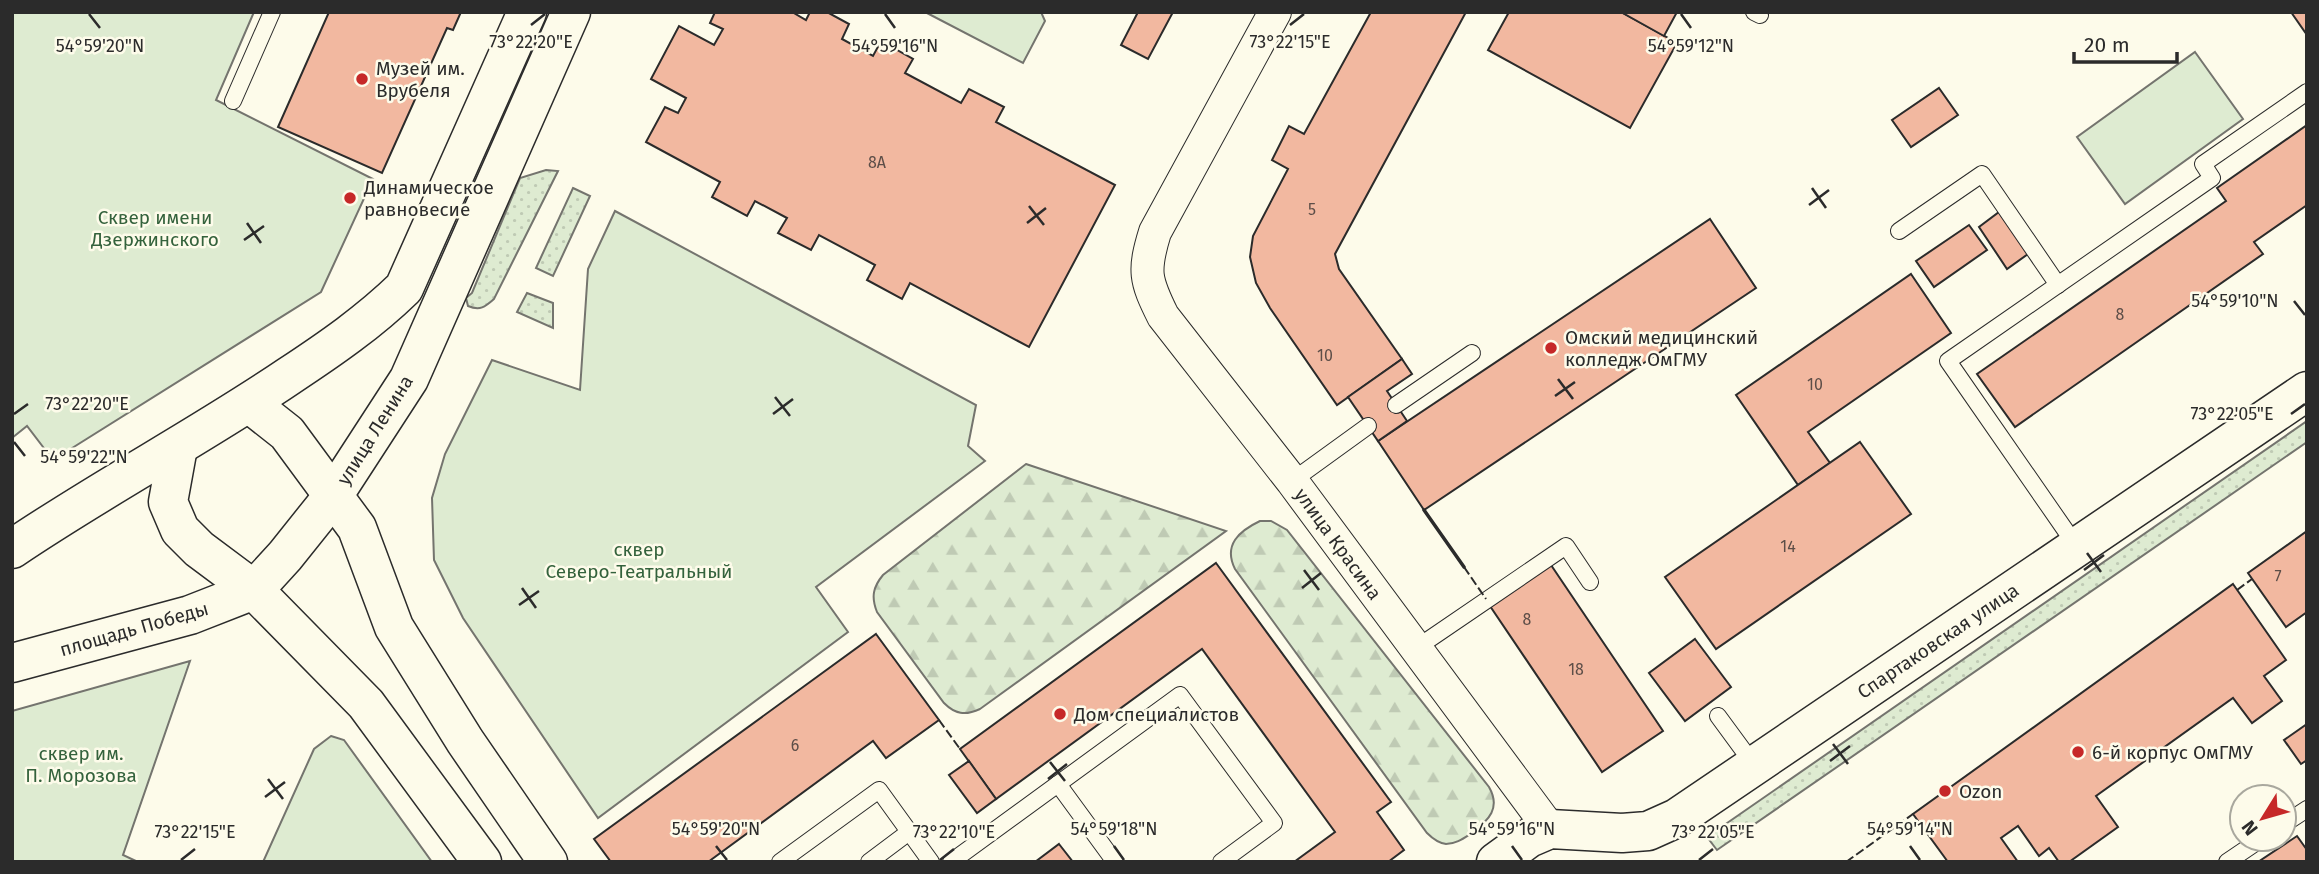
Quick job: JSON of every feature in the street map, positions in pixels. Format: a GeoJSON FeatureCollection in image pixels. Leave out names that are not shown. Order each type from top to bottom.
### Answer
{"type":"FeatureCollection","features":[{"type":"Feature","properties":{"kind":"main road"},"geometry":{"type":"LineString","coordinates":[[12,549],[85,501],[175,461],[249,403],[349,335],[378,313],[404,288],[527,12]]}},
{"type":"Feature","properties":{"kind":"main road","name":"улица Ленина"},"geometry":{"type":"LineString","coordinates":[[548,862],[465,741],[394,627],[357,528],[333,496],[409,379],[571,12]]}},
{"type":"Feature","properties":{"kind":"main road","name":"Спартаковская улица"},"geometry":{"type":"LineString","coordinates":[[1550,829],[1622,834],[1648,831],[1677,818],[2307,391]]}},
{"type":"Feature","properties":{"kind":"main road"},"geometry":{"type":"LineString","coordinates":[[249,403],[287,433],[333,496]]}},
{"type":"Feature","properties":{"kind":"main road"},"geometry":{"type":"LineString","coordinates":[[175,461],[168,502],[180,530],[199,549],[254,590],[337,672],[366,704],[482,862]]}},
{"type":"Feature","properties":{"kind":"main road","name":"площадь Победы"},"geometry":{"type":"LineString","coordinates":[[12,663],[178,619],[254,590],[333,496]]}},
{"type":"Feature","properties":{"kind":"main road"},"geometry":{"type":"LineString","coordinates":[[1496,862],[1529,838],[1550,829]]}},
{"type":"Feature","properties":{"kind":"street","name":"улица Красина"},"geometry":{"type":"LineString","coordinates":[[1275,12],[1155,232],[1146,272],[1150,290],[1163,316],[1292,481],[1550,829]]}},
{"type":"Feature","properties":{"kind":"lane"},"geometry":{"type":"LineString","coordinates":[[233,100],[272,12]]}},
{"type":"Feature","properties":{"kind":"lane"},"geometry":{"type":"LineString","coordinates":[[2078,547],[1948,361],[2212,178],[2203,164],[2307,92]]}},
{"type":"Feature","properties":{"kind":"lane"},"geometry":{"type":"LineString","coordinates":[[1899,231],[1982,174],[2058,285]]}},
{"type":"Feature","properties":{"kind":"lane"},"geometry":{"type":"LineString","coordinates":[[1396,405],[1472,353]]}},
{"type":"Feature","properties":{"kind":"lane"},"geometry":{"type":"LineString","coordinates":[[1292,481],[1368,426]]}},
{"type":"Feature","properties":{"kind":"lane"},"geometry":{"type":"LineString","coordinates":[[1415,649],[1566,546],[1590,582]]}},
{"type":"Feature","properties":{"kind":"lane"},"geometry":{"type":"LineString","coordinates":[[951,862],[1180,695],[1274,823],[1221,862]]}},
{"type":"Feature","properties":{"kind":"lane"},"geometry":{"type":"LineString","coordinates":[[1718,716],[1754,765]]}},
{"type":"Feature","properties":{"kind":"lane"},"geometry":{"type":"LineString","coordinates":[[1058,784],[1115,862]]}},
{"type":"Feature","properties":{"kind":"lane"},"geometry":{"type":"LineString","coordinates":[[780,862],[879,790],[931,862]]}},
{"type":"Feature","properties":{"kind":"lane"},"geometry":{"type":"LineString","coordinates":[[869,862],[909,832]]}},
{"type":"Feature","properties":{"kind":"green space","name":"Сквер имени Дзержинского"},"geometry":{"type":"Polygon","coordinates":[[[12,12],[254,12],[216,100],[373,179],[321,292],[53,460],[27,426],[12,438],[12,12]]]}},
{"type":"Feature","properties":{"kind":"green space"},"geometry":{"type":"Polygon","coordinates":[[[925,12],[1041,12],[1045,21],[1023,63],[925,12]]]}},
{"type":"Feature","properties":{"kind":"green space"},"geometry":{"type":"Polygon","coordinates":[[[2195,52],[2243,119],[2125,204],[2077,137],[2195,52]]]}},
{"type":"Feature","properties":{"kind":"green space"},"geometry":{"type":"Polygon","coordinates":[[[546,170],[558,171],[494,299],[482,307],[468,306],[466,298],[472,293],[520,178],[546,170]]]}},
{"type":"Feature","properties":{"kind":"green space"},"geometry":{"type":"Polygon","coordinates":[[[573,188],[590,196],[553,276],[536,268],[573,188]]]}},
{"type":"Feature","properties":{"kind":"green space","name":"сквер Северо-Театральный"},"geometry":{"type":"Polygon","coordinates":[[[615,211],[976,405],[968,446],[985,461],[816,587],[848,632],[598,818],[463,618],[434,560],[432,498],[445,454],[492,360],[580,390],[588,269],[615,211]]]}},
{"type":"Feature","properties":{"kind":"green space"},"geometry":{"type":"Polygon","coordinates":[[[527,293],[553,303],[553,328],[517,312],[527,293]]]}},
{"type":"Feature","properties":{"kind":"green space"},"geometry":{"type":"Polygon","coordinates":[[[2307,421],[2307,442],[1717,850],[1707,837],[2307,421]]]}},
{"type":"Feature","properties":{"kind":"green space"},"geometry":{"type":"Polygon","coordinates":[[[1026,464],[1226,531],[980,709],[960,713],[944,703],[877,612],[874,602],[875,588],[883,575],[1026,464]]]}},
{"type":"Feature","properties":{"kind":"green space"},"geometry":{"type":"Polygon","coordinates":[[[1260,521],[1271,521],[1287,530],[1489,787],[1494,801],[1491,813],[1472,833],[1457,842],[1446,844],[1427,833],[1235,569],[1231,553],[1235,540],[1246,529],[1260,521]]]}},
{"type":"Feature","properties":{"kind":"green space","name":"сквер им. П. Морозова"},"geometry":{"type":"Polygon","coordinates":[[[190,661],[123,855],[138,862],[12,862],[12,711],[190,661]]]}},
{"type":"Feature","properties":{"kind":"green space"},"geometry":{"type":"Polygon","coordinates":[[[331,736],[344,740],[432,862],[263,862],[314,749],[331,736]]]}},
{"type":"Feature","properties":{"kind":"building","name":"Музей им. Врубеля"},"geometry":{"type":"Polygon","coordinates":[[[329,12],[461,12],[453,30],[447,28],[382,173],[278,127],[329,12]]]}},
{"type":"Feature","properties":{"kind":"building"},"geometry":{"type":"Polygon","coordinates":[[[715,12],[792,12],[806,20],[810,12],[827,12],[849,24],[842,39],[873,56],[881,41],[913,59],[905,73],[961,103],[969,89],[1004,107],[996,122],[1115,185],[1029,347],[910,283],[902,299],[867,280],[875,265],[819,235],[811,250],[778,233],[787,218],[755,201],[747,216],[712,197],[720,182],[646,142],[665,107],[678,113],[686,98],[651,79],[679,26],[714,45],[723,29],[710,23],[715,12]]]}},
{"type":"Feature","properties":{"kind":"building"},"geometry":{"type":"Polygon","coordinates":[[[1138,12],[1173,12],[1148,59],[1121,45],[1138,12]]]}},
{"type":"Feature","properties":{"kind":"building"},"geometry":{"type":"Polygon","coordinates":[[[1371,12],[1466,12],[1335,254],[1339,269],[1402,359],[1337,405],[1270,308],[1256,283],[1250,257],[1253,236],[1288,169],[1272,160],[1289,126],[1304,134],[1371,12]]]}},
{"type":"Feature","properties":{"kind":"building"},"geometry":{"type":"Polygon","coordinates":[[[1509,12],[1621,12],[1677,43],[1630,128],[1488,50],[1509,12]]]}},
{"type":"Feature","properties":{"kind":"building"},"geometry":{"type":"Polygon","coordinates":[[[1621,12],[1677,12],[1664,36],[1621,12]]]}},
{"type":"Feature","properties":{"kind":"building"},"geometry":{"type":"Polygon","coordinates":[[[2291,12],[2307,12],[2307,35],[2291,12]]]}},
{"type":"Feature","properties":{"kind":"building"},"geometry":{"type":"Polygon","coordinates":[[[1939,88],[1958,115],[1911,147],[1892,120],[1939,88]]]}},
{"type":"Feature","properties":{"kind":"building"},"geometry":{"type":"Polygon","coordinates":[[[2307,125],[2307,205],[2254,242],[2263,254],[2015,427],[1977,374],[2226,201],[2217,188],[2307,125]]]}},
{"type":"Feature","properties":{"kind":"building"},"geometry":{"type":"Polygon","coordinates":[[[1999,212],[2028,254],[2007,269],[1979,227],[1999,212]]]}},
{"type":"Feature","properties":{"kind":"building"},"geometry":{"type":"Polygon","coordinates":[[[1710,219],[1756,288],[1424,510],[1378,441],[1710,219]]]}},
{"type":"Feature","properties":{"kind":"building"},"geometry":{"type":"Polygon","coordinates":[[[1969,225],[1987,250],[1934,287],[1916,261],[1969,225]]]}},
{"type":"Feature","properties":{"kind":"building"},"geometry":{"type":"Polygon","coordinates":[[[1911,274],[1951,333],[1808,432],[1830,463],[1798,485],[1736,395],[1911,274]]]}},
{"type":"Feature","properties":{"kind":"building"},"geometry":{"type":"Polygon","coordinates":[[[1402,359],[1412,374],[1387,391],[1407,421],[1378,441],[1348,397],[1402,359]]]}},
{"type":"Feature","properties":{"kind":"building"},"geometry":{"type":"Polygon","coordinates":[[[1860,442],[1911,514],[1716,649],[1665,577],[1860,442]]]}},
{"type":"Feature","properties":{"kind":"building"},"geometry":{"type":"Polygon","coordinates":[[[2307,531],[2307,612],[2286,627],[2248,573],[2307,531]]]}},
{"type":"Feature","properties":{"kind":"building","name":"Дом специалистов"},"geometry":{"type":"Polygon","coordinates":[[[1216,563],[1391,802],[1377,812],[1404,850],[1388,862],[1294,862],[1335,832],[1202,649],[996,799],[960,749],[1216,563]]]}},
{"type":"Feature","properties":{"kind":"building"},"geometry":{"type":"Polygon","coordinates":[[[1551,565],[1663,731],[1602,772],[1490,606],[1551,565]]]}},
{"type":"Feature","properties":{"kind":"building","name":"6-й корпус ОмГМУ"},"geometry":{"type":"Polygon","coordinates":[[[2233,584],[2286,660],[2264,676],[2282,701],[2252,723],[2233,698],[2096,796],[2118,827],[2069,862],[2059,862],[2049,848],[2039,856],[2018,826],[2001,838],[2018,862],[1948,862],[1913,814],[2233,584]]]}},
{"type":"Feature","properties":{"kind":"building"},"geometry":{"type":"Polygon","coordinates":[[[876,634],[939,720],[886,758],[873,741],[708,862],[611,862],[594,839],[876,634]]]}},
{"type":"Feature","properties":{"kind":"building"},"geometry":{"type":"Polygon","coordinates":[[[1695,639],[1731,687],[1685,721],[1649,673],[1695,639]]]}},
{"type":"Feature","properties":{"kind":"building"},"geometry":{"type":"Polygon","coordinates":[[[2307,724],[2307,760],[2301,764],[2284,740],[2307,724]]]}},
{"type":"Feature","properties":{"kind":"building"},"geometry":{"type":"Polygon","coordinates":[[[969,761],[996,799],[977,813],[949,775],[969,761]]]}},
{"type":"Feature","properties":{"kind":"building"},"geometry":{"type":"Polygon","coordinates":[[[2298,837],[2307,850],[2307,862],[2258,862],[2272,853],[2298,853],[2298,837]]]}},
{"type":"Feature","properties":{"kind":"building"},"geometry":{"type":"Polygon","coordinates":[[[1059,844],[1073,862],[1035,862],[1059,844]]]}},
{"type":"Feature","properties":{"kind":"fence"},"geometry":{"type":"LineString","coordinates":[[1464,567],[1486,599]]}},
{"type":"Feature","properties":{"kind":"fence"},"geometry":{"type":"LineString","coordinates":[[2237,590],[2252,579]]}},
{"type":"Feature","properties":{"kind":"fence"},"geometry":{"type":"LineString","coordinates":[[939,720],[960,749]]}},
{"type":"Feature","properties":{"kind":"fence"},"geometry":{"type":"LineString","coordinates":[[1846,862],[1913,814]]}},
{"type":"Feature","properties":{"kind":"wall"},"geometry":{"type":"LineString","coordinates":[[1424,510],[1464,567]]}},
{"type":"Feature","properties":{"kind":"place","name":"Музей им. Врубеля"},"geometry":{"type":"Point","coordinates":[362,79]}},
{"type":"Feature","properties":{"kind":"place","name":"Динамическое равновесие"},"geometry":{"type":"Point","coordinates":[350,198]}},
{"type":"Feature","properties":{"kind":"place","name":"Омский медицинский колледж ОмГМУ"},"geometry":{"type":"Point","coordinates":[1551,348]}},
{"type":"Feature","properties":{"kind":"place","name":"Дом специалистов"},"geometry":{"type":"Point","coordinates":[1060,714]}},
{"type":"Feature","properties":{"kind":"place","name":"6-й корпус ОмГМУ"},"geometry":{"type":"Point","coordinates":[2078,752]}},
{"type":"Feature","properties":{"kind":"place","name":"Ozon"},"geometry":{"type":"Point","coordinates":[1945,791]}}]}
